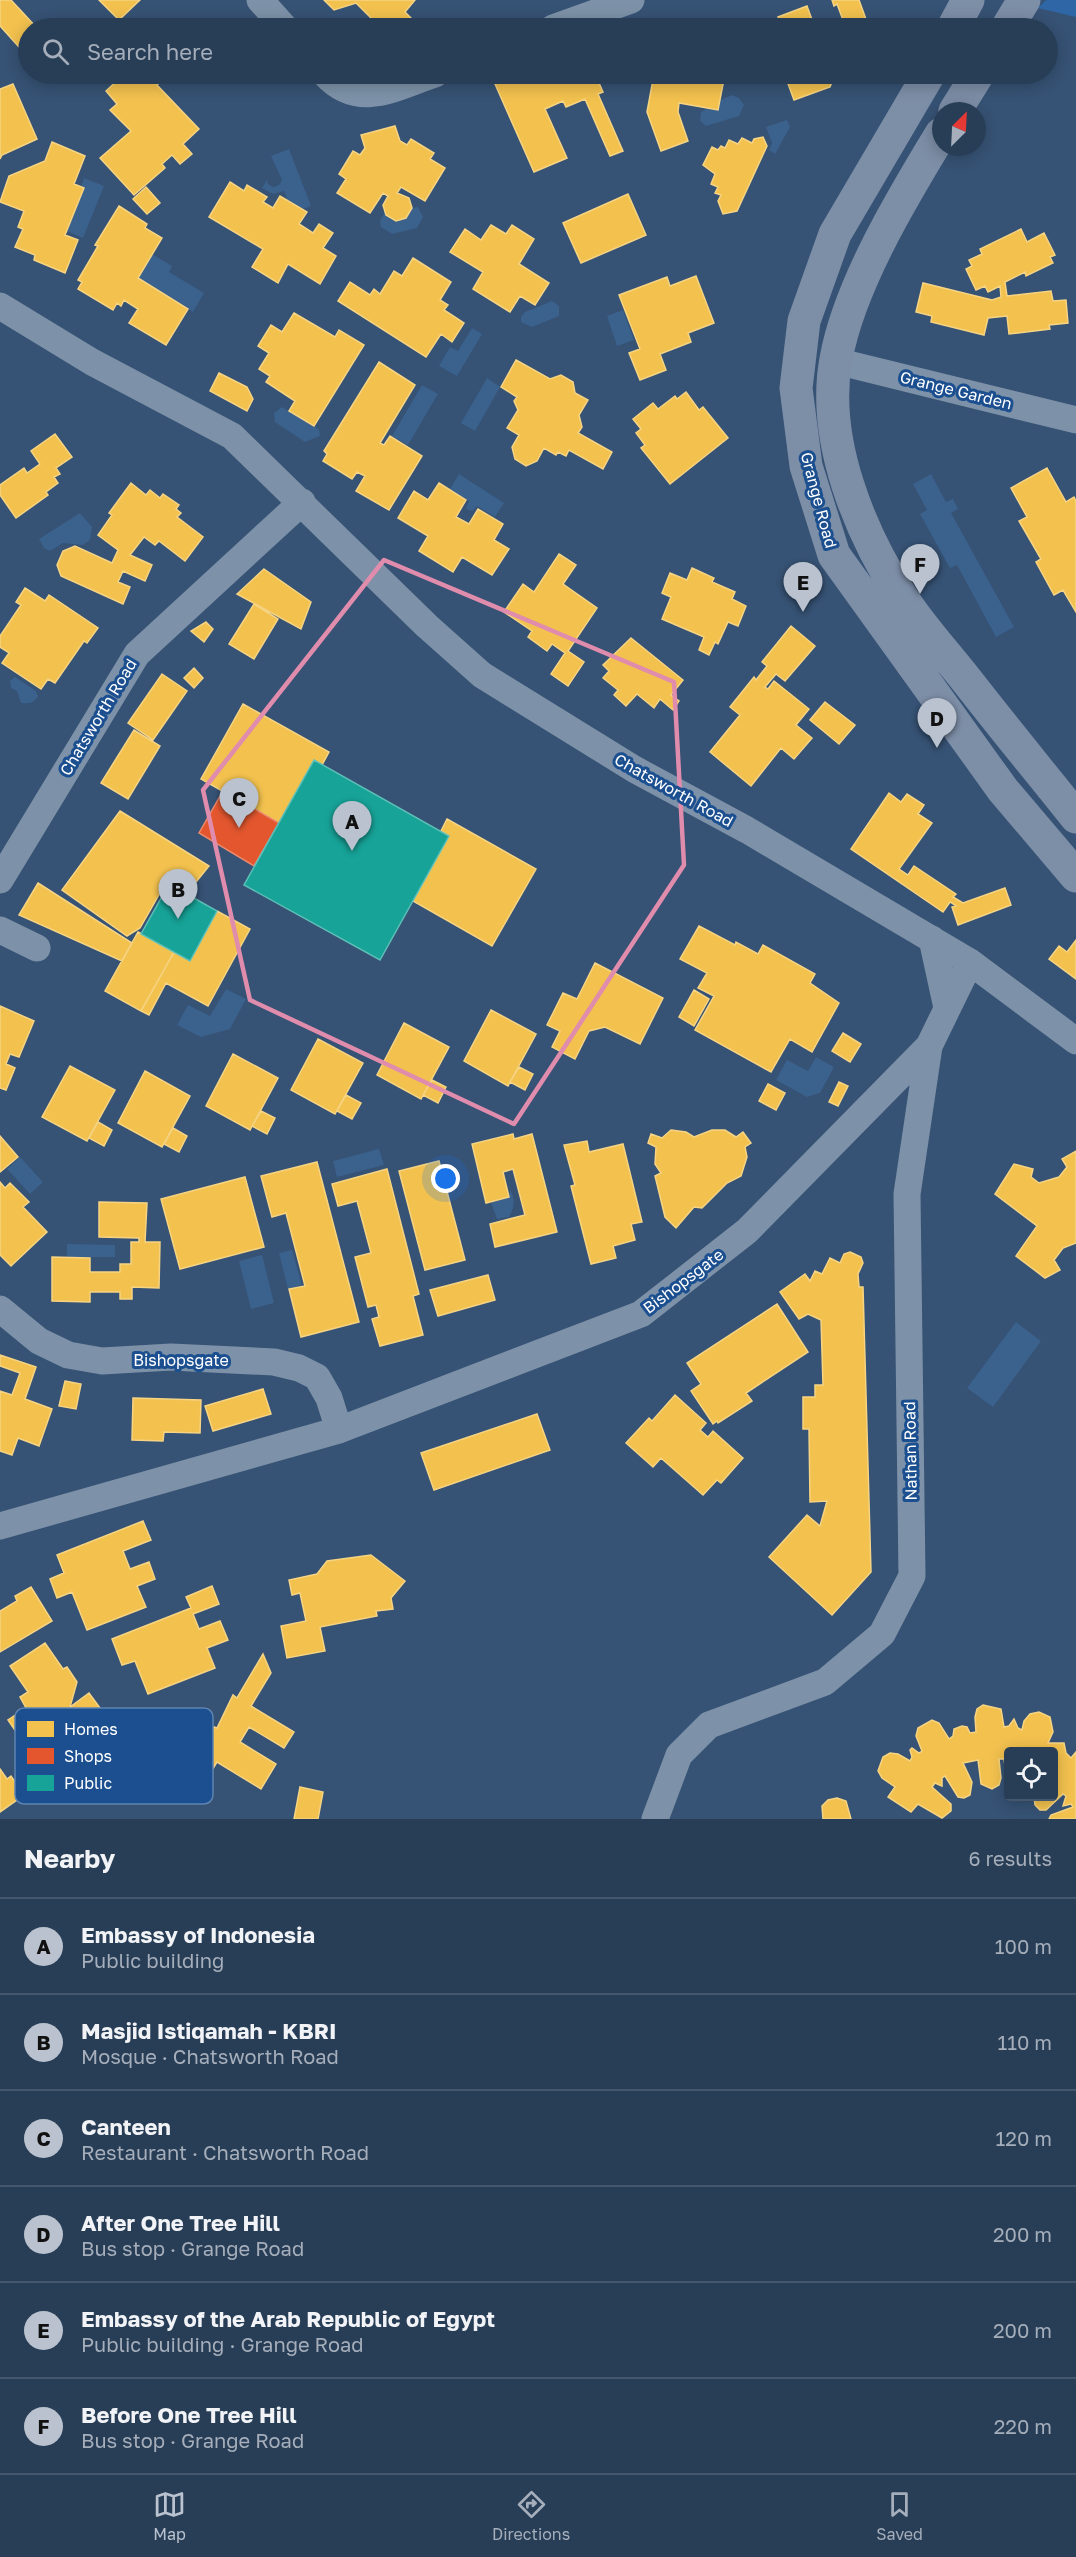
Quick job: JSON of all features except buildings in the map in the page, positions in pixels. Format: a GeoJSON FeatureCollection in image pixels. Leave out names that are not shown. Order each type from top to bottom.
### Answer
{"type":"FeatureCollection","features":[{"type":"Feature","properties":{"kind":"main road"},"geometry":{"type":"LineString","coordinates":[[958,18],[968,0]]}},
{"type":"Feature","properties":{"kind":"main road"},"geometry":{"type":"LineString","coordinates":[[1013,18],[1024,0]]}},
{"type":"Feature","properties":{"kind":"main road","name":"Grange Road"},"geometry":{"type":"LineString","coordinates":[[922,84],[835,234],[804,321],[796,388],[806,466],[834,555],[1003,790],[1076,876]]}},
{"type":"Feature","properties":{"kind":"main road"},"geometry":{"type":"LineString","coordinates":[[961,102],[972,84]]}},
{"type":"Feature","properties":{"kind":"main road","name":"Grange Road"},"geometry":{"type":"LineString","coordinates":[[932,149],[906,193],[847,313],[836,361],[833,410],[841,466],[863,525],[903,599],[1076,817]]}},
{"type":"Feature","properties":{"kind":"street"},"geometry":{"type":"LineString","coordinates":[[260,0],[276,18]]}},
{"type":"Feature","properties":{"kind":"street"},"geometry":{"type":"LineString","coordinates":[[581,18],[631,0]]}},
{"type":"Feature","properties":{"kind":"street"},"geometry":{"type":"LineString","coordinates":[[338,84],[358,94],[374,95],[406,84]]}},
{"type":"Feature","properties":{"kind":"street","name":"Chatsworth Road"},"geometry":{"type":"LineString","coordinates":[[0,306],[92,362],[232,436],[427,626],[482,675],[634,769],[747,830],[970,962],[1076,1041]]}},
{"type":"Feature","properties":{"kind":"street","name":"Grange Garden"},"geometry":{"type":"LineString","coordinates":[[836,361],[1076,420]]}},
{"type":"Feature","properties":{"kind":"street","name":"Chatsworth Road"},"geometry":{"type":"LineString","coordinates":[[0,880],[137,654],[302,502]]}},
{"type":"Feature","properties":{"kind":"street"},"geometry":{"type":"LineString","coordinates":[[0,930],[37,948]]}},
{"type":"Feature","properties":{"kind":"street"},"geometry":{"type":"LineString","coordinates":[[932,939],[947,1008]]}},
{"type":"Feature","properties":{"kind":"street","name":"Nathan Road"},"geometry":{"type":"LineString","coordinates":[[655,1819],[679,1755],[709,1725],[825,1682],[882,1634],[912,1576],[907,1194],[929,1046],[970,962]]}},
{"type":"Feature","properties":{"kind":"street","name":"Bishopsgate"},"geometry":{"type":"LineString","coordinates":[[0,1526],[339,1430],[641,1314],[747,1231],[929,1046]]}},
{"type":"Feature","properties":{"kind":"street","name":"Bishopsgate"},"geometry":{"type":"LineString","coordinates":[[0,1309],[39,1341],[68,1355],[102,1361],[171,1357],[274,1362],[299,1368],[317,1377],[329,1398],[339,1430]]}},
{"type":"Feature","properties":{"kind":"highlighted area"},"geometry":{"type":"Polygon","coordinates":[[[384,560],[674,682],[684,865],[514,1124],[250,1000],[203,790],[384,560]]]}},
{"type":"Feature","properties":{"kind":"shaded area"},"geometry":{"type":"Polygon","coordinates":[[[1046,0],[1076,0],[1076,17],[1038,8],[1046,0]]]}},
{"type":"Feature","properties":{"kind":"shaded area"},"geometry":{"type":"Polygon","coordinates":[[[732,95],[739,98],[744,105],[739,116],[706,126],[700,121],[701,112],[708,108],[718,110],[720,100],[732,95]]]}},
{"type":"Feature","properties":{"kind":"shaded area"},"geometry":{"type":"Polygon","coordinates":[[[787,120],[790,127],[775,154],[769,150],[772,143],[766,127],[787,120]]]}},
{"type":"Feature","properties":{"kind":"shaded area"},"geometry":{"type":"Polygon","coordinates":[[[289,149],[311,206],[303,209],[287,199],[284,191],[273,194],[262,188],[267,180],[268,184],[273,187],[279,185],[282,180],[271,156],[289,149]]]}},
{"type":"Feature","properties":{"kind":"shaded area"},"geometry":{"type":"Polygon","coordinates":[[[84,178],[104,186],[83,238],[67,231],[84,188],[81,187],[84,178]]]}},
{"type":"Feature","properties":{"kind":"shaded area"},"geometry":{"type":"Polygon","coordinates":[[[418,207],[423,217],[417,228],[392,234],[381,227],[380,221],[385,212],[396,221],[406,218],[412,208],[418,207]]]}},
{"type":"Feature","properties":{"kind":"shaded area"},"geometry":{"type":"Polygon","coordinates":[[[152,254],[172,266],[169,272],[204,293],[193,312],[138,278],[152,254]]]}},
{"type":"Feature","properties":{"kind":"shaded area"},"geometry":{"type":"Polygon","coordinates":[[[552,301],[559,306],[559,316],[532,327],[521,322],[521,317],[525,312],[552,301]]]}},
{"type":"Feature","properties":{"kind":"shaded area"},"geometry":{"type":"Polygon","coordinates":[[[623,310],[634,340],[617,346],[607,316],[623,310]]]}},
{"type":"Feature","properties":{"kind":"shaded area"},"geometry":{"type":"Polygon","coordinates":[[[472,328],[482,334],[457,376],[439,366],[450,347],[458,351],[472,328]]]}},
{"type":"Feature","properties":{"kind":"shaded area"},"geometry":{"type":"Polygon","coordinates":[[[487,378],[500,387],[475,431],[461,423],[487,378]]]}},
{"type":"Feature","properties":{"kind":"shaded area"},"geometry":{"type":"Polygon","coordinates":[[[422,385],[438,394],[408,445],[392,436],[422,385]]]}},
{"type":"Feature","properties":{"kind":"shaded area"},"geometry":{"type":"Polygon","coordinates":[[[282,407],[319,429],[320,436],[305,442],[275,422],[274,413],[282,407]]]}},
{"type":"Feature","properties":{"kind":"shaded area"},"geometry":{"type":"Polygon","coordinates":[[[459,474],[504,503],[495,517],[477,506],[472,511],[468,510],[466,508],[469,501],[450,489],[459,474]]]}},
{"type":"Feature","properties":{"kind":"shaded area"},"geometry":{"type":"Polygon","coordinates":[[[931,474],[946,502],[953,499],[958,509],[951,513],[1014,627],[996,637],[957,565],[950,568],[920,514],[927,510],[913,484],[931,474]]]}},
{"type":"Feature","properties":{"kind":"shaded area"},"geometry":{"type":"Polygon","coordinates":[[[80,513],[92,527],[90,540],[83,545],[63,543],[50,551],[44,548],[39,539],[80,513]]]}},
{"type":"Feature","properties":{"kind":"shaded area"},"geometry":{"type":"Polygon","coordinates":[[[15,677],[36,691],[38,696],[35,700],[21,703],[17,691],[11,688],[10,681],[15,677]]]}},
{"type":"Feature","properties":{"kind":"shaded area"},"geometry":{"type":"Polygon","coordinates":[[[226,989],[246,999],[230,1029],[201,1037],[177,1025],[188,1005],[210,1016],[226,989]]]}},
{"type":"Feature","properties":{"kind":"shaded area"},"geometry":{"type":"Polygon","coordinates":[[[816,1057],[834,1067],[820,1093],[807,1097],[776,1080],[787,1060],[808,1071],[816,1057]]]}},
{"type":"Feature","properties":{"kind":"shaded area"},"geometry":{"type":"Polygon","coordinates":[[[379,1149],[384,1165],[337,1177],[333,1161],[379,1149]]]}},
{"type":"Feature","properties":{"kind":"shaded area"},"geometry":{"type":"Polygon","coordinates":[[[20,1157],[43,1182],[30,1194],[7,1169],[20,1157]]]}},
{"type":"Feature","properties":{"kind":"shaded area"},"geometry":{"type":"Polygon","coordinates":[[[510,1190],[514,1200],[511,1214],[509,1217],[497,1219],[491,1202],[509,1197],[510,1190]]]}},
{"type":"Feature","properties":{"kind":"shaded area"},"geometry":{"type":"Polygon","coordinates":[[[67,1244],[115,1245],[115,1257],[67,1257],[67,1244]]]}},
{"type":"Feature","properties":{"kind":"shaded area"},"geometry":{"type":"Polygon","coordinates":[[[292,1250],[302,1285],[288,1289],[279,1253],[292,1250]]]}},
{"type":"Feature","properties":{"kind":"shaded area"},"geometry":{"type":"Polygon","coordinates":[[[262,1255],[274,1303],[251,1309],[239,1261],[262,1255]]]}},
{"type":"Feature","properties":{"kind":"shaded area"},"geometry":{"type":"Polygon","coordinates":[[[1016,1322],[1041,1341],[993,1407],[967,1388],[1016,1322]]]}},
{"type":"Feature","properties":{"kind":"place","name":"Before One Tree Hill"},"geometry":{"type":"Point","coordinates":[920,594]}},
{"type":"Feature","properties":{"kind":"place","name":"Embassy of the Arab Republic of Egypt"},"geometry":{"type":"Point","coordinates":[803,612]}},
{"type":"Feature","properties":{"kind":"place","name":"After One Tree Hill"},"geometry":{"type":"Point","coordinates":[937,748]}},
{"type":"Feature","properties":{"kind":"place","name":"Canteen"},"geometry":{"type":"Point","coordinates":[239,828]}},
{"type":"Feature","properties":{"kind":"place","name":"Embassy of Indonesia"},"geometry":{"type":"Point","coordinates":[352,851]}},
{"type":"Feature","properties":{"kind":"place","name":"Masjid Istiqamah - KBRI"},"geometry":{"type":"Point","coordinates":[178,919]}}]}
